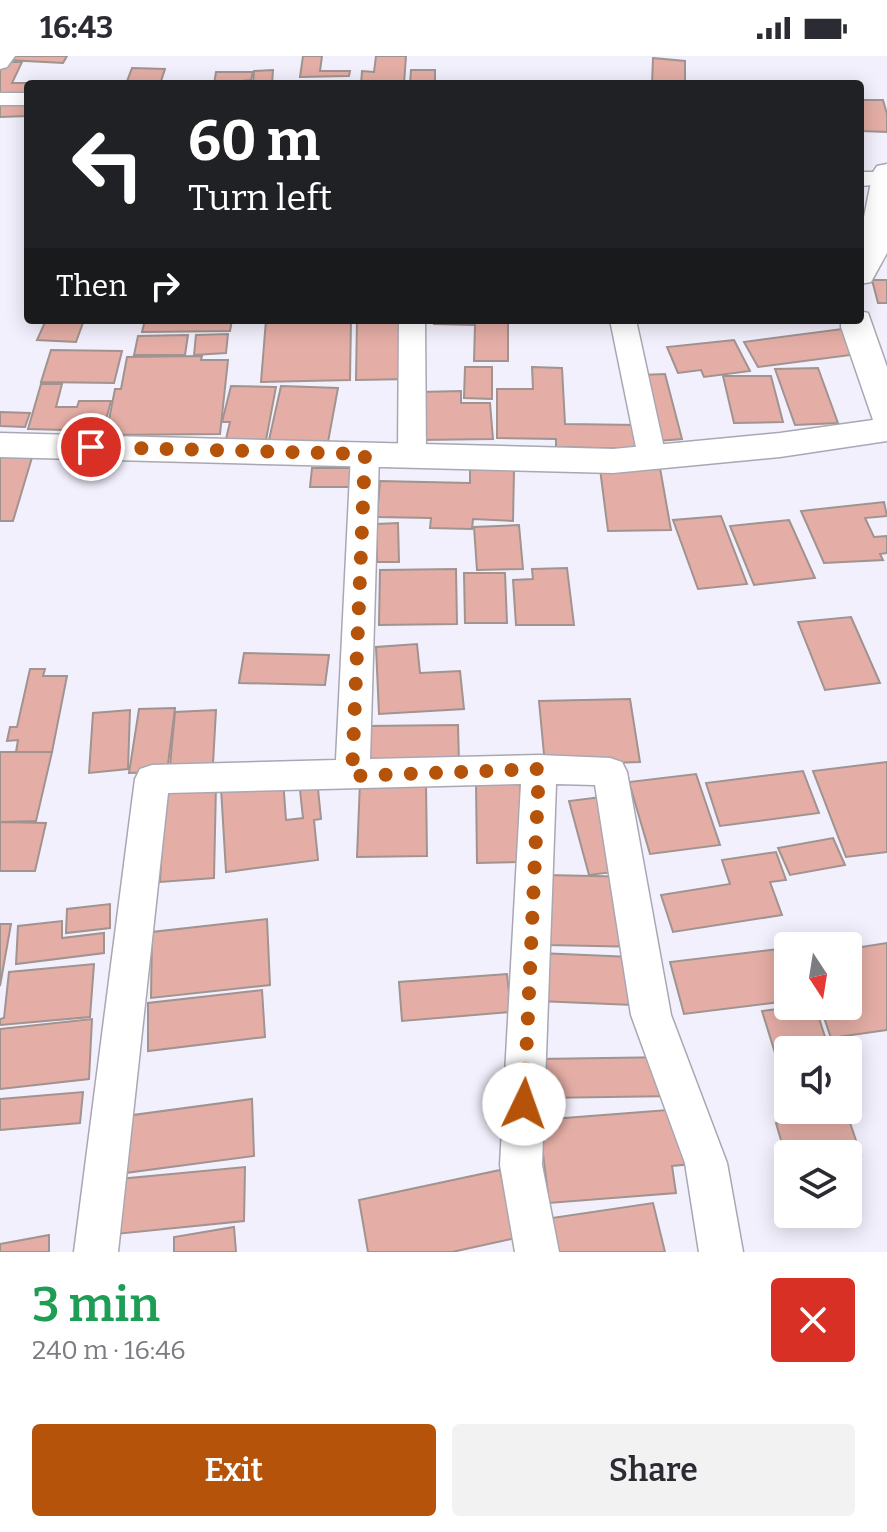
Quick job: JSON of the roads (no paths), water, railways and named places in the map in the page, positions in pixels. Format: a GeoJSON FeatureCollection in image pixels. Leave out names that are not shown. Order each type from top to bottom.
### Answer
{"type":"FeatureCollection","features":[{"type":"Feature","properties":{"kind":"street"},"geometry":{"type":"LineString","coordinates":[[0,63],[5,56]]}},
{"type":"Feature","properties":{"kind":"street"},"geometry":{"type":"LineString","coordinates":[[0,99],[24,99]]}},
{"type":"Feature","properties":{"kind":"street"},"geometry":{"type":"LineString","coordinates":[[864,268],[872,253],[877,176]]}},
{"type":"Feature","properties":{"kind":"street"},"geometry":{"type":"LineString","coordinates":[[412,324],[412,455]]}},
{"type":"Feature","properties":{"kind":"street"},"geometry":{"type":"LineString","coordinates":[[624,324],[652,457]]}},
{"type":"Feature","properties":{"kind":"street"},"geometry":{"type":"LineString","coordinates":[[857,324],[887,415]]}},
{"type":"Feature","properties":{"kind":"street"},"geometry":{"type":"LineString","coordinates":[[0,445],[613,461],[780,445],[887,430]]}},
{"type":"Feature","properties":{"kind":"street"},"geometry":{"type":"LineString","coordinates":[[352,776],[365,454]]}},
{"type":"Feature","properties":{"kind":"street"},"geometry":{"type":"LineString","coordinates":[[537,1252],[521,1165],[539,769]]}},
{"type":"Feature","properties":{"kind":"street"},"geometry":{"type":"LineString","coordinates":[[96,1252],[152,779],[539,769],[610,772],[651,1015],[706,1163],[721,1252]]}}]}
